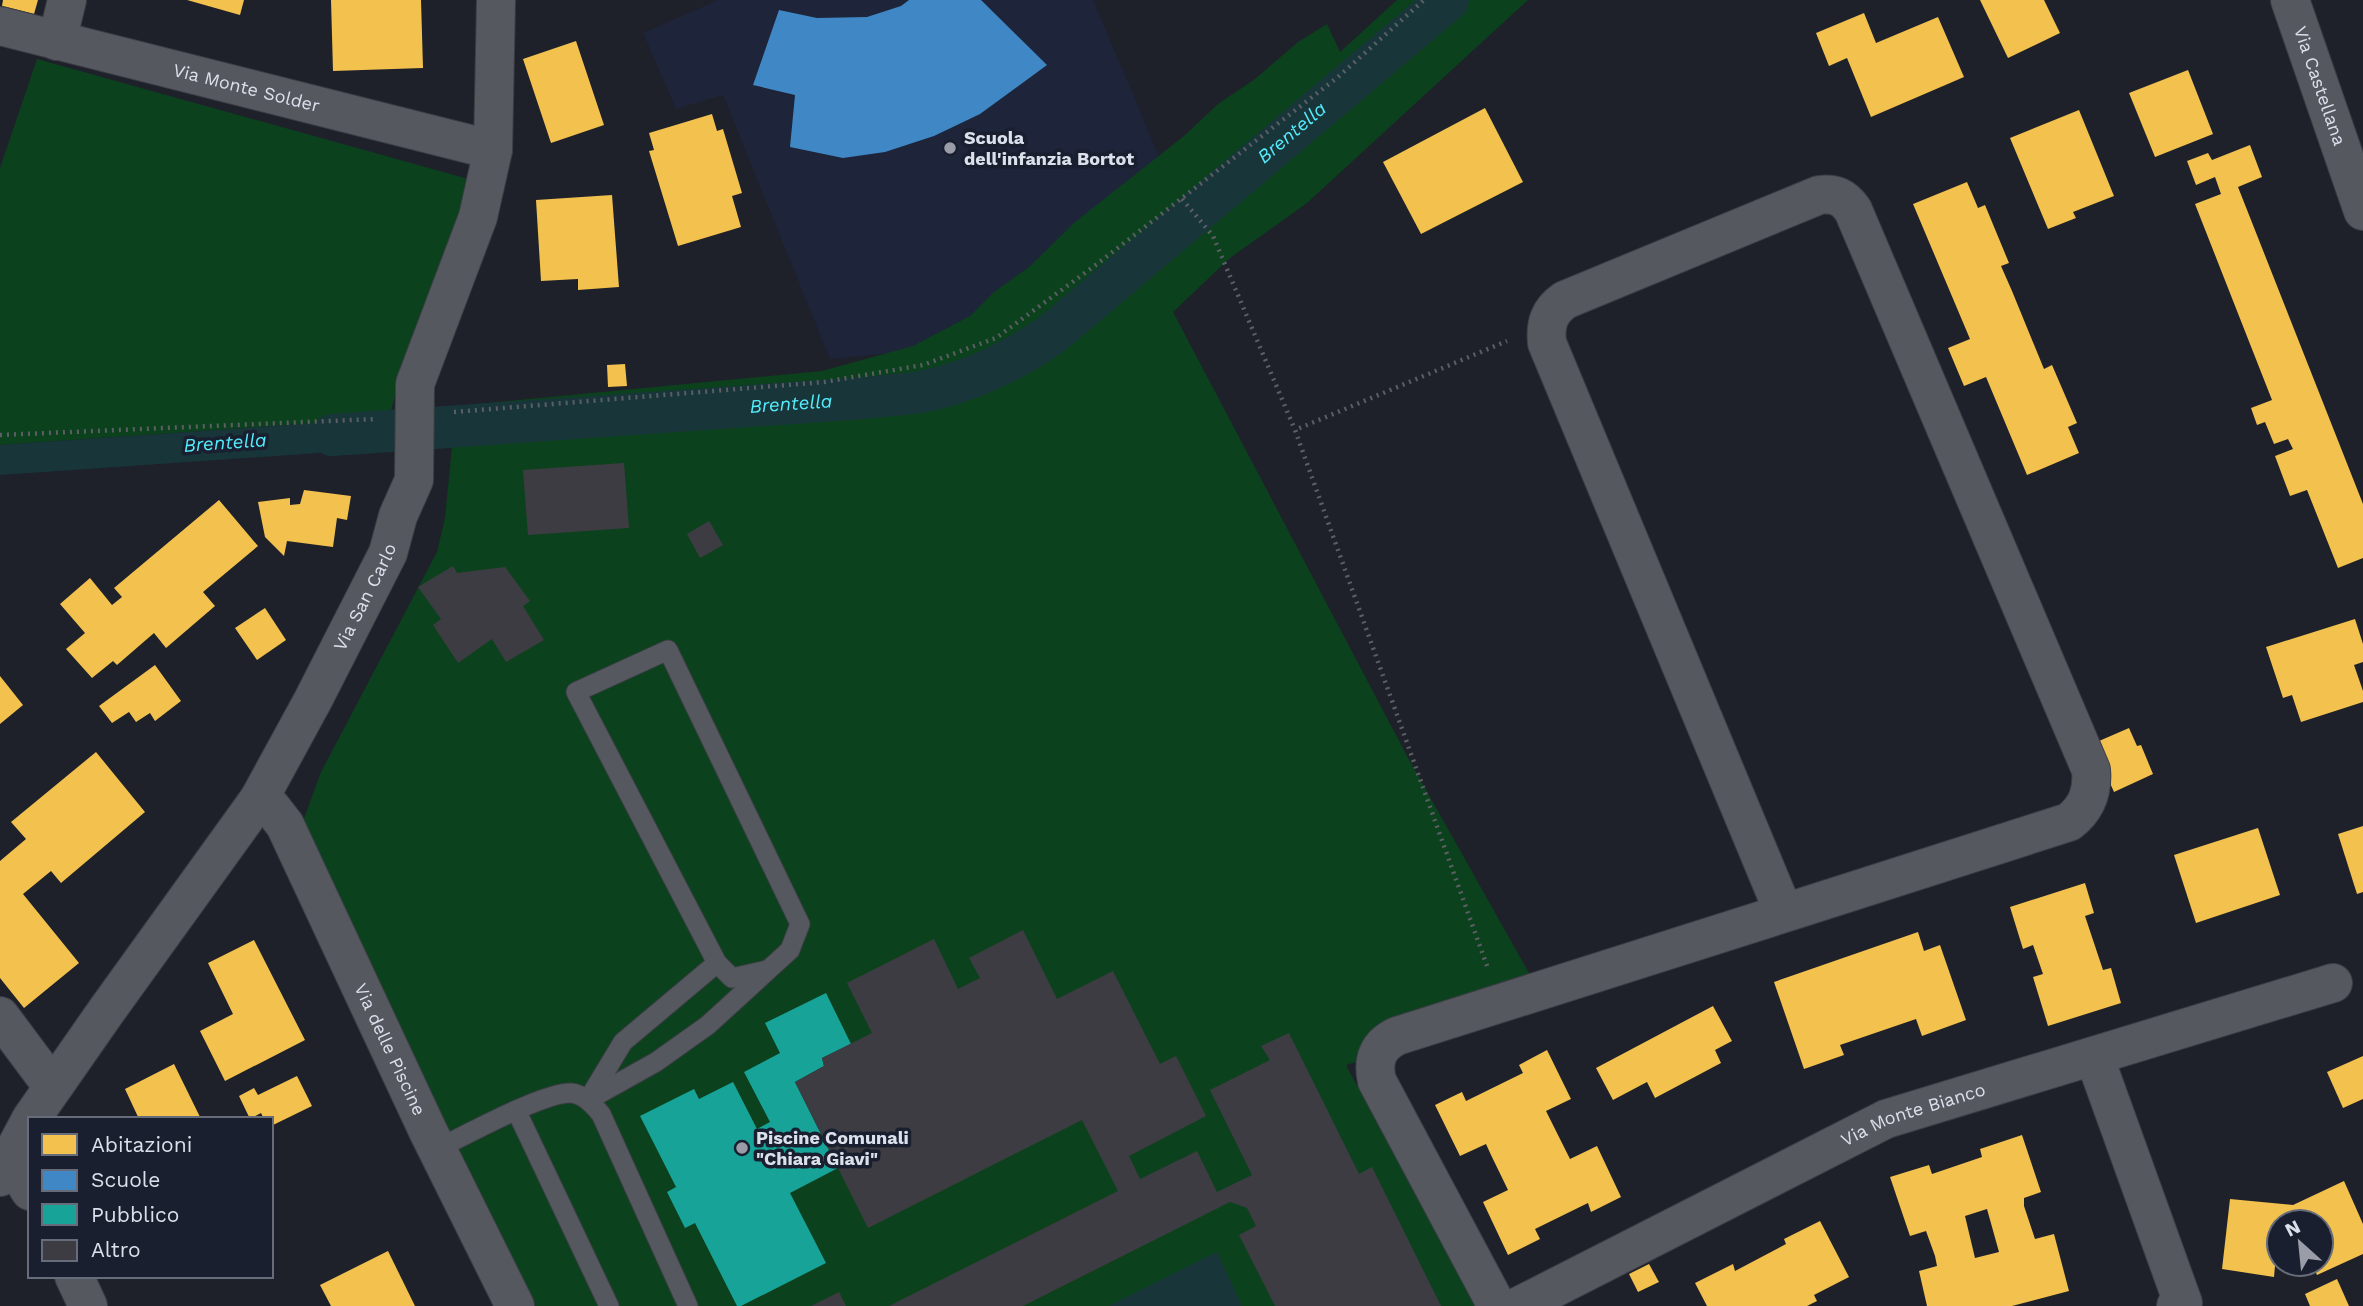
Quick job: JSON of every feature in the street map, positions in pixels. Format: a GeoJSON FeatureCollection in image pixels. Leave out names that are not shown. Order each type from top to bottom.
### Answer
{"type":"FeatureCollection","features":[{"type":"Feature","properties":{"kind":"street"},"geometry":{"type":"LineString","coordinates":[[57,41],[67,0]]}},
{"type":"Feature","properties":{"kind":"street","name":"Via San Carlo"},"geometry":{"type":"LineString","coordinates":[[33,1117],[259,799],[382,565],[398,516],[414,480],[415,384],[478,217],[493,150],[496,0]]}},
{"type":"Feature","properties":{"kind":"street","name":"Via Castellana"},"geometry":{"type":"LineString","coordinates":[[2290,0],[2363,211]]}},
{"type":"Feature","properties":{"kind":"street","name":"Via Monte Solder"},"geometry":{"type":"LineString","coordinates":[[0,26],[493,150]]}},
{"type":"Feature","properties":{"kind":"street"},"geometry":{"type":"LineString","coordinates":[[1497,1306],[1377,1081],[1375,1070],[1380,1049],[1388,1041],[2069,822],[2085,805],[2090,795],[2091,770],[1859,223],[1847,201],[1838,195],[1819,195],[1565,300],[1555,307],[1545,330],[1547,343],[1784,913]]}},
{"type":"Feature","properties":{"kind":"street","name":"Via delle Piscine"},"geometry":{"type":"LineString","coordinates":[[259,799],[271,807],[285,825],[437,1149],[515,1306]]}},
{"type":"Feature","properties":{"kind":"street","name":"Via Monte Bianco"},"geometry":{"type":"LineString","coordinates":[[1519,1306],[1886,1119],[2333,983]]}},
{"type":"Feature","properties":{"kind":"street"},"geometry":{"type":"LineString","coordinates":[[0,1016],[44,1075],[56,1083]]}},
{"type":"Feature","properties":{"kind":"street"},"geometry":{"type":"LineString","coordinates":[[2094,1056],[2183,1303],[2176,1306]]}},
{"type":"Feature","properties":{"kind":"street","name":"Via San Carlo"},"geometry":{"type":"LineString","coordinates":[[12,1177],[28,1129]]}},
{"type":"Feature","properties":{"kind":"street"},"geometry":{"type":"LineString","coordinates":[[75,1278],[88,1306]]}},
{"type":"Feature","properties":{"kind":"lane"},"geometry":{"type":"LineString","coordinates":[[588,1100],[656,1062],[708,1025],[790,950],[800,924],[668,650],[576,692],[717,963],[732,978],[769,969]]}},
{"type":"Feature","properties":{"kind":"lane"},"geometry":{"type":"LineString","coordinates":[[588,1100],[623,1042],[717,963]]}},
{"type":"Feature","properties":{"kind":"lane"},"geometry":{"type":"LineString","coordinates":[[437,1149],[551,1095],[574,1093],[588,1100],[601,1114],[688,1306]]}},
{"type":"Feature","properties":{"kind":"lane"},"geometry":{"type":"LineString","coordinates":[[517,1112],[608,1306]]}},
{"type":"Feature","properties":{"kind":"path"},"geometry":{"type":"LineString","coordinates":[[447,412],[824,382],[923,365],[996,338],[1182,199],[1338,77],[1424,0]]}},
{"type":"Feature","properties":{"kind":"path"},"geometry":{"type":"LineString","coordinates":[[1182,199],[1213,236],[1295,430],[1500,1003]]}},
{"type":"Feature","properties":{"kind":"path"},"geometry":{"type":"LineString","coordinates":[[1295,430],[1525,334],[1545,330]]}},
{"type":"Feature","properties":{"kind":"path"},"geometry":{"type":"LineString","coordinates":[[0,435],[381,418]]}},
{"type":"Feature","properties":{"kind":"shaded area","name":"Scuola dell'infanzia Bortot"},"geometry":{"type":"Polygon","coordinates":[[[718,0],[1093,0],[1172,187],[931,349],[830,359],[723,95],[676,109],[643,33],[718,0]]]}},
{"type":"Feature","properties":{"kind":"green space"},"geometry":{"type":"Polygon","coordinates":[[[1397,0],[1528,0],[1307,203],[1230,258],[1173,312],[1407,756],[1547,1005],[1346,1065],[1475,1306],[534,1306],[447,1132],[302,824],[321,772],[437,552],[445,518],[456,406],[822,371],[913,346],[970,316],[994,292],[1029,267],[1075,222],[1298,42],[1327,24],[1340,52],[1397,0]]]}},
{"type":"Feature","properties":{"kind":"green space"},"geometry":{"type":"Polygon","coordinates":[[[37,59],[472,180],[403,367],[389,418],[0,445],[0,168],[37,59]]]}},
{"type":"Feature","properties":{"kind":"water"},"geometry":{"type":"Polygon","coordinates":[[[389,418],[391,448],[0,475],[0,445],[389,418]]]}},
{"type":"Feature","properties":{"kind":"water"},"geometry":{"type":"Polygon","coordinates":[[[1217,1252],[1242,1306],[1109,1306],[1217,1252]]]}},
{"type":"Feature","properties":{"kind":"building: Abitazioni"},"geometry":{"type":"Polygon","coordinates":[[[3,0],[38,0],[34,14],[2,6],[3,0]]]}},
{"type":"Feature","properties":{"kind":"building: Abitazioni"},"geometry":{"type":"Polygon","coordinates":[[[187,0],[244,0],[240,15],[187,0]]]}},
{"type":"Feature","properties":{"kind":"building: Abitazioni"},"geometry":{"type":"Polygon","coordinates":[[[331,0],[421,0],[423,68],[333,71],[331,0]]]}},
{"type":"Feature","properties":{"kind":"building: Abitazioni"},"geometry":{"type":"Polygon","coordinates":[[[1980,0],[2044,0],[2060,33],[2008,58],[1980,0]]]}},
{"type":"Feature","properties":{"kind":"building: Abitazioni"},"geometry":{"type":"Polygon","coordinates":[[[1864,13],[1876,43],[1938,17],[1964,77],[1871,117],[1847,58],[1829,66],[1816,33],[1864,13]]]}},
{"type":"Feature","properties":{"kind":"building: Abitazioni"},"geometry":{"type":"Polygon","coordinates":[[[576,41],[604,125],[551,143],[523,59],[576,41]]]}},
{"type":"Feature","properties":{"kind":"building: Abitazioni"},"geometry":{"type":"Polygon","coordinates":[[[2188,70],[2213,134],[2155,157],[2129,93],[2188,70]]]}},
{"type":"Feature","properties":{"kind":"building: Abitazioni"},"geometry":{"type":"Polygon","coordinates":[[[1485,108],[1523,182],[1421,234],[1383,162],[1485,108]]]}},
{"type":"Feature","properties":{"kind":"building: Abitazioni"},"geometry":{"type":"Polygon","coordinates":[[[2079,110],[2114,196],[2073,212],[2076,218],[2048,229],[2010,138],[2079,110]]]}},
{"type":"Feature","properties":{"kind":"building: Abitazioni"},"geometry":{"type":"Polygon","coordinates":[[[712,114],[717,131],[723,129],[742,193],[732,196],[741,227],[678,246],[649,151],[654,150],[649,133],[712,114]]]}},
{"type":"Feature","properties":{"kind":"building: Abitazioni"},"geometry":{"type":"Polygon","coordinates":[[[2250,145],[2262,177],[2238,187],[2363,504],[2363,558],[2338,568],[2307,490],[2290,496],[2275,456],[2293,449],[2288,439],[2274,444],[2265,422],[2257,425],[2251,408],[2272,400],[2195,204],[2221,194],[2215,177],[2196,185],[2187,161],[2208,153],[2212,160],[2250,145]]]}},
{"type":"Feature","properties":{"kind":"building: Abitazioni"},"geometry":{"type":"Polygon","coordinates":[[[1967,182],[1978,208],[1985,205],[2009,263],[2001,266],[2044,369],[2052,365],[2077,423],[2068,427],[2079,453],[2027,475],[1986,377],[1964,386],[1948,348],[1970,339],[1913,204],[1967,182]]]}},
{"type":"Feature","properties":{"kind":"building: Abitazioni"},"geometry":{"type":"Polygon","coordinates":[[[612,195],[619,287],[578,290],[578,279],[541,281],[536,200],[612,195]]]}},
{"type":"Feature","properties":{"kind":"building: Abitazioni"},"geometry":{"type":"Polygon","coordinates":[[[625,364],[627,386],[608,387],[607,365],[625,364]]]}},
{"type":"Feature","properties":{"kind":"building: Abitazioni"},"geometry":{"type":"Polygon","coordinates":[[[304,490],[351,496],[347,520],[337,518],[333,547],[287,541],[284,556],[265,537],[258,502],[290,498],[290,505],[300,504],[304,490]]]}},
{"type":"Feature","properties":{"kind":"building: Abitazioni"},"geometry":{"type":"Polygon","coordinates":[[[219,500],[258,546],[203,592],[215,606],[166,648],[154,633],[117,665],[113,661],[92,678],[66,649],[85,633],[60,604],[90,578],[112,605],[122,597],[114,588],[219,500]]]}},
{"type":"Feature","properties":{"kind":"building: Abitazioni"},"geometry":{"type":"Polygon","coordinates":[[[265,608],[286,640],[257,660],[235,628],[265,608]]]}},
{"type":"Feature","properties":{"kind":"building: Abitazioni"},"geometry":{"type":"Polygon","coordinates":[[[2355,619],[2363,644],[2363,662],[2354,665],[2363,691],[2363,702],[2301,722],[2292,695],[2283,698],[2266,647],[2355,619]]]}},
{"type":"Feature","properties":{"kind":"building: Abitazioni"},"geometry":{"type":"Polygon","coordinates":[[[155,665],[181,701],[155,721],[150,713],[136,722],[129,712],[112,723],[99,706],[155,665]]]}},
{"type":"Feature","properties":{"kind":"building: Abitazioni"},"geometry":{"type":"Polygon","coordinates":[[[0,676],[23,705],[0,724],[0,676]]]}},
{"type":"Feature","properties":{"kind":"building: Abitazioni"},"geometry":{"type":"Polygon","coordinates":[[[2129,728],[2137,746],[2141,745],[2153,774],[2114,792],[2098,756],[2099,741],[2129,728]]]}},
{"type":"Feature","properties":{"kind":"building: Abitazioni"},"geometry":{"type":"Polygon","coordinates":[[[96,752],[145,812],[61,883],[51,871],[23,894],[79,963],[24,1008],[0,978],[0,861],[26,839],[11,822],[96,752]]]}},
{"type":"Feature","properties":{"kind":"building: Abitazioni"},"geometry":{"type":"Polygon","coordinates":[[[2363,826],[2363,892],[2357,894],[2338,834],[2363,826]]]}},
{"type":"Feature","properties":{"kind":"building: Abitazioni"},"geometry":{"type":"Polygon","coordinates":[[[2258,828],[2280,895],[2196,923],[2174,855],[2258,828]]]}},
{"type":"Feature","properties":{"kind":"building: Abitazioni"},"geometry":{"type":"Polygon","coordinates":[[[2085,883],[2094,913],[2085,916],[2103,970],[2111,968],[2121,1003],[2048,1026],[2033,977],[2043,974],[2033,945],[2023,949],[2010,907],[2085,883]]]}},
{"type":"Feature","properties":{"kind":"building: Abitazioni"},"geometry":{"type":"Polygon","coordinates":[[[1918,932],[1924,951],[1940,945],[1966,1020],[1922,1036],[1916,1019],[1840,1045],[1844,1055],[1804,1069],[1774,982],[1918,932]]]}},
{"type":"Feature","properties":{"kind":"building: Abitazioni"},"geometry":{"type":"Polygon","coordinates":[[[254,940],[305,1040],[225,1081],[200,1031],[233,1014],[208,963],[254,940]]]}},
{"type":"Feature","properties":{"kind":"building: Abitazioni"},"geometry":{"type":"Polygon","coordinates":[[[1713,1006],[1732,1041],[1715,1050],[1721,1063],[1655,1098],[1647,1082],[1613,1100],[1596,1068],[1713,1006]]]}},
{"type":"Feature","properties":{"kind":"building: Abitazioni"},"geometry":{"type":"Polygon","coordinates":[[[1547,1050],[1571,1099],[1546,1111],[1570,1159],[1597,1146],[1621,1197],[1591,1212],[1588,1203],[1535,1229],[1540,1239],[1508,1255],[1483,1202],[1508,1190],[1486,1144],[1460,1156],[1435,1105],[1462,1092],[1466,1101],[1523,1073],[1519,1065],[1547,1050]]]}},
{"type":"Feature","properties":{"kind":"building: Abitazioni"},"geometry":{"type":"Polygon","coordinates":[[[2363,1056],[2363,1099],[2343,1108],[2327,1072],[2363,1056]]]}},
{"type":"Feature","properties":{"kind":"building: Abitazioni"},"geometry":{"type":"Polygon","coordinates":[[[174,1064],[200,1117],[138,1117],[125,1089],[174,1064]]]}},
{"type":"Feature","properties":{"kind":"building: Abitazioni"},"geometry":{"type":"Polygon","coordinates":[[[297,1076],[312,1106],[273,1125],[273,1117],[263,1117],[261,1113],[249,1117],[239,1096],[254,1088],[258,1095],[297,1076]]]}},
{"type":"Feature","properties":{"kind":"building: Abitazioni"},"geometry":{"type":"Polygon","coordinates":[[[2022,1135],[2041,1192],[2024,1198],[2024,1206],[2035,1239],[2054,1234],[2069,1291],[2012,1306],[1927,1306],[1919,1271],[1937,1266],[1935,1256],[1926,1231],[1910,1236],[1890,1177],[1929,1165],[1932,1174],[1982,1157],[1980,1149],[2022,1135]],[[1987,1209],[1965,1216],[1975,1258],[1999,1252],[1987,1209]]]}},
{"type":"Feature","properties":{"kind":"building: Abitazioni"},"geometry":{"type":"Polygon","coordinates":[[[2344,1181],[2363,1224],[2363,1254],[2335,1267],[2335,1208],[2265,1208],[2265,1276],[2222,1269],[2230,1199],[2293,1205],[2344,1181]]]}},
{"type":"Feature","properties":{"kind":"building: Abitazioni"},"geometry":{"type":"Polygon","coordinates":[[[1820,1221],[1849,1277],[1814,1295],[1817,1301],[1807,1306],[1707,1306],[1695,1283],[1733,1264],[1735,1271],[1786,1244],[1784,1239],[1820,1221]]]}},
{"type":"Feature","properties":{"kind":"building: Abitazioni"},"geometry":{"type":"Polygon","coordinates":[[[388,1251],[415,1306],[331,1306],[320,1285],[388,1251]]]}},
{"type":"Feature","properties":{"kind":"building: Abitazioni"},"geometry":{"type":"Polygon","coordinates":[[[1649,1264],[1659,1282],[1638,1292],[1629,1274],[1649,1264]]]}},
{"type":"Feature","properties":{"kind":"building: Abitazioni"},"geometry":{"type":"Polygon","coordinates":[[[2337,1279],[2349,1306],[2310,1306],[2305,1294],[2337,1279]]]}},
{"type":"Feature","properties":{"kind":"building: Scuole"},"geometry":{"type":"Polygon","coordinates":[[[909,0],[981,0],[1047,65],[980,114],[934,136],[885,152],[843,158],[790,147],[795,95],[753,85],[779,10],[817,18],[867,17],[901,6],[909,0]]]}},
{"type":"Feature","properties":{"kind":"building: Pubblico","name":"Piscine Comunali \"Chiara Giavi\""},"geometry":{"type":"Polygon","coordinates":[[[826,993],[851,1044],[822,1058],[824,1066],[795,1082],[838,1168],[790,1193],[826,1263],[737,1306],[695,1223],[685,1228],[667,1192],[676,1187],[640,1116],[694,1089],[699,1099],[733,1082],[757,1129],[770,1122],[744,1072],[780,1053],[765,1023],[826,993]]]}},
{"type":"Feature","properties":{"kind":"building: Altro"},"geometry":{"type":"Polygon","coordinates":[[[624,463],[629,528],[528,535],[523,470],[624,463]]]}},
{"type":"Feature","properties":{"kind":"building: Altro"},"geometry":{"type":"Polygon","coordinates":[[[709,521],[723,545],[700,558],[687,534],[709,521]]]}},
{"type":"Feature","properties":{"kind":"building: Altro"},"geometry":{"type":"Polygon","coordinates":[[[453,566],[457,573],[505,567],[530,601],[523,606],[544,640],[506,662],[492,639],[458,663],[433,625],[441,619],[418,587],[453,566]]]}},
{"type":"Feature","properties":{"kind":"building: Altro"},"geometry":{"type":"Polygon","coordinates":[[[1023,930],[1057,999],[1113,971],[1160,1064],[1176,1056],[1206,1116],[1129,1156],[1140,1179],[1197,1151],[1217,1192],[1252,1175],[1210,1090],[1270,1060],[1261,1046],[1289,1033],[1359,1174],[1372,1167],[1441,1306],[1275,1306],[1239,1235],[1256,1226],[1247,1208],[1230,1202],[1023,1306],[889,1306],[1118,1191],[1082,1120],[868,1228],[795,1082],[824,1066],[822,1058],[872,1033],[847,983],[934,939],[958,989],[980,978],[969,958],[1023,930]]]}},
{"type":"Feature","properties":{"kind":"building: Altro"},"geometry":{"type":"Polygon","coordinates":[[[839,1292],[846,1306],[811,1306],[839,1292]]]}},
{"type":"Feature","properties":{"kind":"waterway","name":"Brentella"},"geometry":{"type":"LineString","coordinates":[[332,435],[908,394],[950,385],[981,374],[1052,334],[1448,0]]}},
{"type":"Feature","properties":{"kind":"place","name":"Scuola dell'infanzia Bortot"},"geometry":{"type":"Point","coordinates":[950,148]}},
{"type":"Feature","properties":{"kind":"place","name":"Piscine Comunali \"Chiara Giavi\""},"geometry":{"type":"Point","coordinates":[742,1148]}}]}
